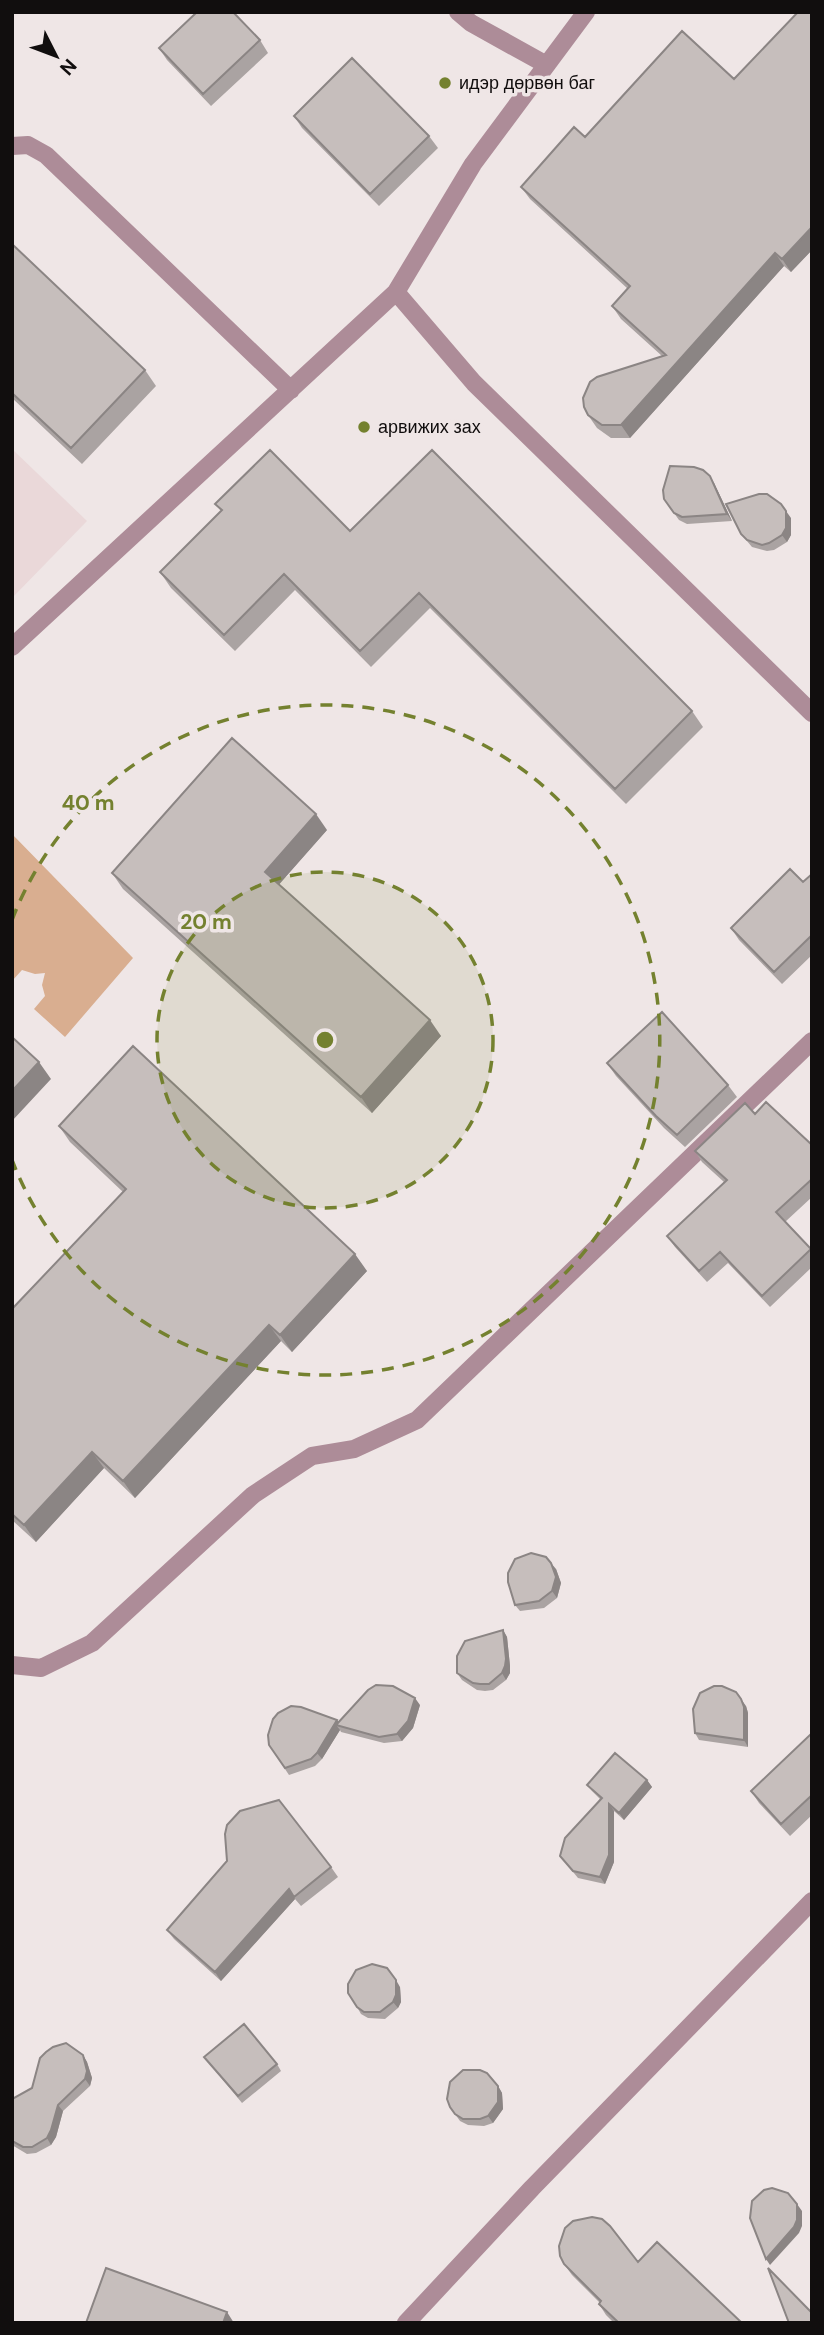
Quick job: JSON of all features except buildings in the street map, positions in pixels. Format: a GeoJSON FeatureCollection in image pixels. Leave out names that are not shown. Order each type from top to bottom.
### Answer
{"type":"FeatureCollection","features":[{"type":"Feature","properties":{"kind":"street"},"geometry":{"type":"LineString","coordinates":[[458,12],[471,23],[545,64]]}},
{"type":"Feature","properties":{"kind":"street"},"geometry":{"type":"LineString","coordinates":[[12,647],[396,292],[472,164],[586,12]]}},
{"type":"Feature","properties":{"kind":"street"},"geometry":{"type":"LineString","coordinates":[[12,146],[28,145],[46,155],[291,390]]}},
{"type":"Feature","properties":{"kind":"street"},"geometry":{"type":"LineString","coordinates":[[396,292],[474,383],[812,713]]}},
{"type":"Feature","properties":{"kind":"street"},"geometry":{"type":"LineString","coordinates":[[12,1665],[41,1668],[92,1643],[253,1495],[312,1456],[354,1450],[417,1420],[812,1041]]}},
{"type":"Feature","properties":{"kind":"street"},"geometry":{"type":"LineString","coordinates":[[406,2323],[532,2188],[812,1901]]}},
{"type":"Feature","properties":{"kind":"shaded area"},"geometry":{"type":"Polygon","coordinates":[[[12,449],[87,521],[12,598],[12,449]]]}},
{"type":"Feature","properties":{"kind":"shaded area"},"geometry":{"type":"Polygon","coordinates":[[[12,834],[133,958],[65,1037],[34,1009],[45,996],[42,985],[45,973],[35,974],[22,970],[12,981],[12,834]]]}},
{"type":"Feature","properties":{"kind":"place","name":"идэр дөрвөн баг"},"geometry":{"type":"Point","coordinates":[445,83]}},
{"type":"Feature","properties":{"kind":"place","name":"арвижих зах"},"geometry":{"type":"Point","coordinates":[364,427]}}]}
